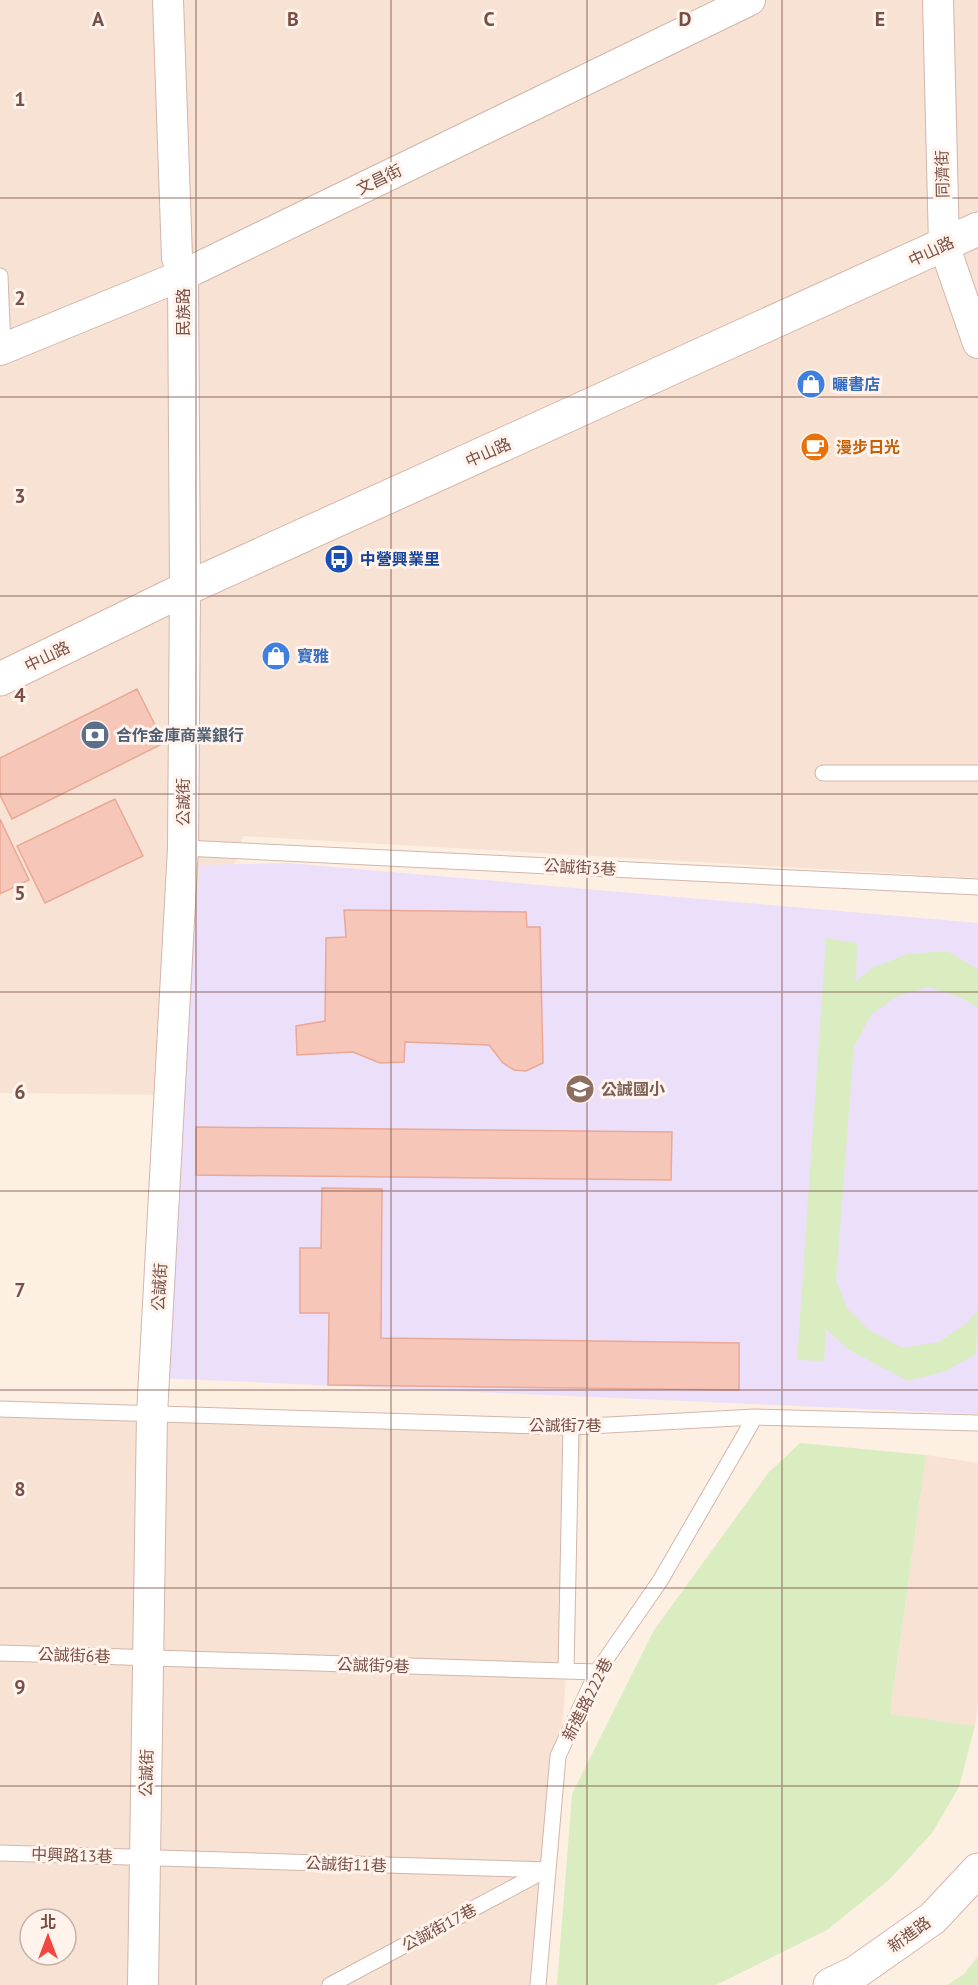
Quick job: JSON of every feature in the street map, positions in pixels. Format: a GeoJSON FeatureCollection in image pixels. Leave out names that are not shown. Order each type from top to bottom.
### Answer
{"type":"FeatureCollection","features":[{"type":"Feature","properties":{"kind":"street","name":"民族路"},"geometry":{"type":"LineString","coordinates":[[168,0],[177,258],[183,275],[185,589]]}},
{"type":"Feature","properties":{"kind":"street","name":"文昌街"},"geometry":{"type":"LineString","coordinates":[[2,349],[183,275],[750,0]]}},
{"type":"Feature","properties":{"kind":"street","name":"同濟街"},"geometry":{"type":"LineString","coordinates":[[938,0],[944,245],[978,343]]}},
{"type":"Feature","properties":{"kind":"street","name":"中山路"},"geometry":{"type":"LineString","coordinates":[[0,679],[185,589],[978,229]]}},
{"type":"Feature","properties":{"kind":"street","name":"公誠街"},"geometry":{"type":"LineString","coordinates":[[143,1985],[152,1414],[183,848],[185,589]]}},
{"type":"Feature","properties":{"kind":"street","name":"新進路"},"geometry":{"type":"LineString","coordinates":[[830,1985],[855,1973],[933,1918],[978,1870]]}},
{"type":"Feature","properties":{"kind":"lane","name":"文昌街"},"geometry":{"type":"LineString","coordinates":[[0,276],[2,349]]}},
{"type":"Feature","properties":{"kind":"lane"},"geometry":{"type":"LineString","coordinates":[[823,773],[978,773]]}},
{"type":"Feature","properties":{"kind":"lane","name":"公誠街3巷"},"geometry":{"type":"LineString","coordinates":[[183,848],[978,887]]}},
{"type":"Feature","properties":{"kind":"lane","name":"公誠街7巷"},"geometry":{"type":"LineString","coordinates":[[0,1409],[571,1427],[755,1417],[978,1423]]}},
{"type":"Feature","properties":{"kind":"lane","name":"新進路222巷"},"geometry":{"type":"LineString","coordinates":[[538,1985],[558,1756],[597,1671],[660,1581],[755,1417]]}},
{"type":"Feature","properties":{"kind":"lane"},"geometry":{"type":"LineString","coordinates":[[566,1671],[571,1427]]}},
{"type":"Feature","properties":{"kind":"lane","name":"公誠街6巷"},"geometry":{"type":"LineString","coordinates":[[0,1653],[148,1658]]}},
{"type":"Feature","properties":{"kind":"lane","name":"公誠街9巷"},"geometry":{"type":"LineString","coordinates":[[148,1658],[597,1671]]}},
{"type":"Feature","properties":{"kind":"lane","name":"中興路13巷"},"geometry":{"type":"LineString","coordinates":[[0,1853],[145,1858]]}},
{"type":"Feature","properties":{"kind":"lane","name":"公誠街11巷"},"geometry":{"type":"LineString","coordinates":[[145,1858],[547,1870]]}},
{"type":"Feature","properties":{"kind":"lane","name":"公誠街17巷"},"geometry":{"type":"LineString","coordinates":[[330,1985],[547,1870]]}},
{"type":"Feature","properties":{"kind":"shaded area"},"geometry":{"type":"Polygon","coordinates":[[[0,0],[978,0],[978,878],[243,836],[168,1095],[0,1093],[0,0]]]}},
{"type":"Feature","properties":{"kind":"shaded area","name":"公誠國小"},"geometry":{"type":"Polygon","coordinates":[[[288,863],[978,923],[978,1414],[158,1378],[200,865],[288,863]]]}},
{"type":"Feature","properties":{"kind":"shaded area"},"geometry":{"type":"Polygon","coordinates":[[[0,1407],[583,1420],[545,1985],[0,1985],[0,1407]]]}},
{"type":"Feature","properties":{"kind":"shaded area"},"geometry":{"type":"Polygon","coordinates":[[[926,1455],[978,1463],[978,1702],[975,1726],[890,1715],[926,1455]]]}},
{"type":"Feature","properties":{"kind":"green space"},"geometry":{"type":"Polygon","coordinates":[[[826,938],[857,943],[856,981],[872,968],[908,954],[947,951],[978,969],[978,1008],[964,999],[929,987],[897,996],[872,1014],[854,1046],[836,1281],[848,1309],[869,1330],[902,1348],[939,1342],[967,1323],[978,1310],[976,1354],[946,1371],[908,1381],[849,1350],[826,1329],[824,1361],[797,1360],[826,938]]]}},
{"type":"Feature","properties":{"kind":"green space"},"geometry":{"type":"Polygon","coordinates":[[[800,1443],[926,1455],[890,1714],[975,1726],[959,1787],[932,1833],[889,1880],[827,1930],[716,1985],[557,1985],[572,1794],[654,1630],[769,1472],[800,1443]]]}},
{"type":"Feature","properties":{"kind":"green space"},"geometry":{"type":"Polygon","coordinates":[[[978,1956],[978,1985],[947,1985],[964,1974],[978,1956]]]}},
{"type":"Feature","properties":{"kind":"building"},"geometry":{"type":"Polygon","coordinates":[[[137,689],[164,743],[12,819],[0,795],[0,758],[137,689]]]}},
{"type":"Feature","properties":{"kind":"building"},"geometry":{"type":"Polygon","coordinates":[[[115,799],[143,856],[45,903],[17,846],[115,799]]]}},
{"type":"Feature","properties":{"kind":"building"},"geometry":{"type":"Polygon","coordinates":[[[0,819],[29,880],[0,894],[0,819]]]}},
{"type":"Feature","properties":{"kind":"building"},"geometry":{"type":"Polygon","coordinates":[[[344,910],[526,912],[527,927],[540,927],[543,1063],[526,1071],[514,1070],[503,1063],[489,1045],[405,1042],[404,1062],[380,1063],[353,1052],[297,1055],[296,1026],[325,1021],[326,938],[346,937],[344,910]]]}},
{"type":"Feature","properties":{"kind":"building"},"geometry":{"type":"Polygon","coordinates":[[[196,1127],[672,1132],[671,1180],[196,1175],[196,1127]]]}},
{"type":"Feature","properties":{"kind":"building"},"geometry":{"type":"Polygon","coordinates":[[[322,1188],[382,1189],[381,1338],[739,1343],[739,1390],[328,1385],[329,1313],[300,1313],[300,1248],[321,1248],[322,1188]]]}},
{"type":"Feature","properties":{"kind":"place","name":"曬書店"},"geometry":{"type":"Point","coordinates":[811,384]}},
{"type":"Feature","properties":{"kind":"place","name":"漫步日光"},"geometry":{"type":"Point","coordinates":[815,447]}},
{"type":"Feature","properties":{"kind":"place","name":"中營興業里"},"geometry":{"type":"Point","coordinates":[339,559]}},
{"type":"Feature","properties":{"kind":"place","name":"寶雅"},"geometry":{"type":"Point","coordinates":[276,656]}},
{"type":"Feature","properties":{"kind":"place","name":"合作金庫商業銀行"},"geometry":{"type":"Point","coordinates":[95,735]}},
{"type":"Feature","properties":{"kind":"place","name":"公誠國小"},"geometry":{"type":"Point","coordinates":[580,1089]}}]}
